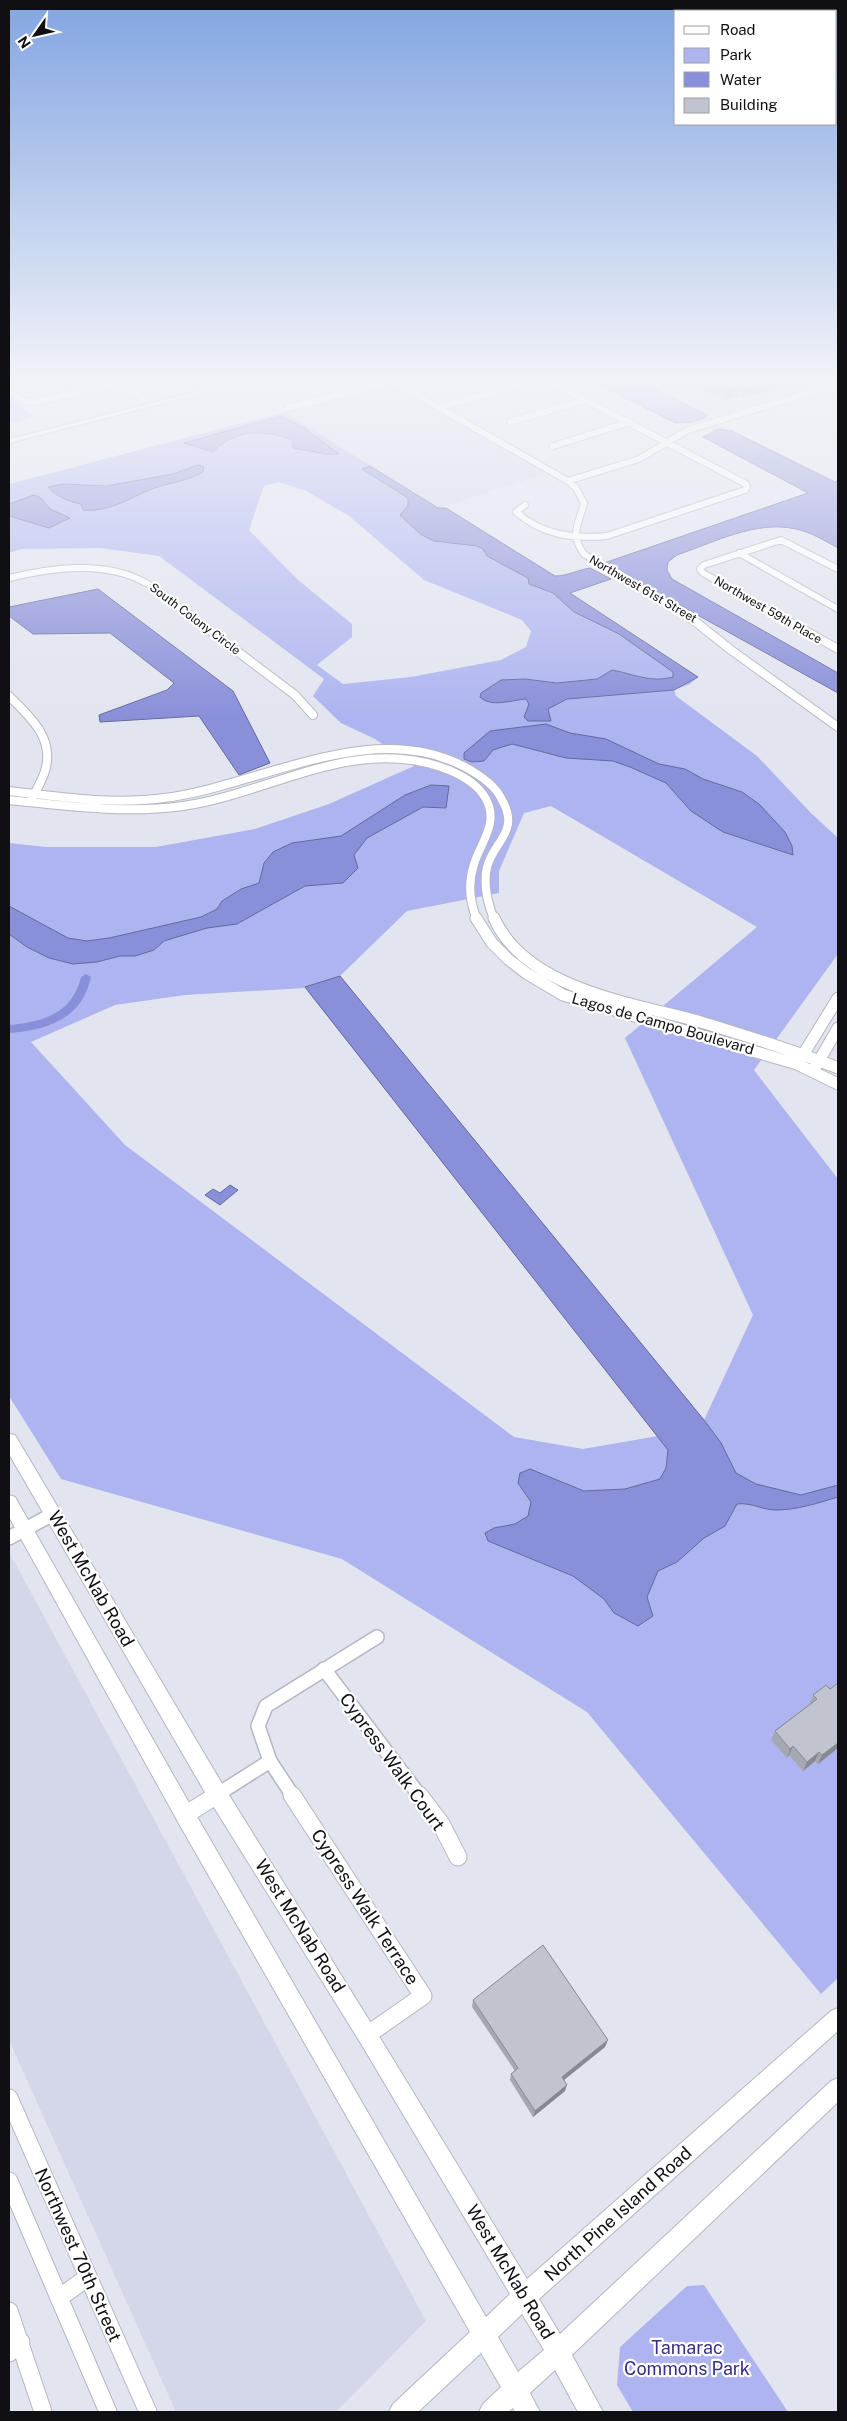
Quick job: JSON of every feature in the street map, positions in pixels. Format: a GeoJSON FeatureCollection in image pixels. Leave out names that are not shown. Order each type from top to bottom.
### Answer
{"type":"FeatureCollection","features":[{"type":"Feature","properties":{"kind":"main road","name":"West McNab Road"},"geometry":{"type":"LineString","coordinates":[[9,1440],[217,1794],[367,2035],[558,2352],[591,2412]]}},
{"type":"Feature","properties":{"kind":"main road","name":"West McNab Road"},"geometry":{"type":"LineString","coordinates":[[9,1502],[185,1815],[528,2412]]}},
{"type":"Feature","properties":{"kind":"main road","name":"North Pine Island Road"},"geometry":{"type":"LineString","coordinates":[[401,2412],[524,2297],[838,2018]]}},
{"type":"Feature","properties":{"kind":"main road"},"geometry":{"type":"LineString","coordinates":[[491,2412],[558,2352],[838,2088]]}},
{"type":"Feature","properties":{"kind":"street"},"geometry":{"type":"LineString","coordinates":[[575,538],[574,530],[584,503],[578,491]]}},
{"type":"Feature","properties":{"kind":"street"},"geometry":{"type":"LineString","coordinates":[[525,505],[517,509],[516,512],[519,516],[548,532],[575,538],[607,536],[742,491]]}},
{"type":"Feature","properties":{"kind":"street","name":"Northwest 61st Street"},"geometry":{"type":"LineString","coordinates":[[575,538],[578,548],[584,554],[696,620],[731,650],[838,727]]}},
{"type":"Feature","properties":{"kind":"street"},"geometry":{"type":"LineString","coordinates":[[739,553],[781,540],[838,569]]}},
{"type":"Feature","properties":{"kind":"street"},"geometry":{"type":"LineString","coordinates":[[739,553],[838,609]]}},
{"type":"Feature","properties":{"kind":"street","name":"Northwest 59th Place"},"geometry":{"type":"LineString","coordinates":[[739,553],[700,569],[711,578],[838,649]]}},
{"type":"Feature","properties":{"kind":"street","name":"South Colony Circle"},"geometry":{"type":"LineString","coordinates":[[9,578],[34,571],[56,569],[120,573],[145,582],[295,695],[313,715]]}},
{"type":"Feature","properties":{"kind":"street"},"geometry":{"type":"LineString","coordinates":[[9,696],[28,714],[46,740],[49,754],[46,769],[32,798]]}},
{"type":"Feature","properties":{"kind":"street","name":"Lagos de Campo Boulevard"},"geometry":{"type":"LineString","coordinates":[[9,800],[32,798],[114,800],[179,797],[218,790],[334,753],[371,748],[398,748],[426,752],[471,769],[489,782],[502,798],[508,816],[507,831],[488,865],[486,882],[490,906],[494,919],[507,939],[547,972],[570,985],[804,1054],[838,1068]]}},
{"type":"Feature","properties":{"kind":"street"},"geometry":{"type":"LineString","coordinates":[[334,753],[354,759]]}},
{"type":"Feature","properties":{"kind":"street","name":"Lagos de Campo Boulevard"},"geometry":{"type":"LineString","coordinates":[[9,791],[32,798],[110,809],[181,806],[225,798],[324,765],[354,759],[395,757],[416,760],[459,774],[476,787],[487,801],[492,817],[490,829],[474,862],[470,881],[471,902],[478,922],[493,945],[511,963],[535,980],[562,995],[797,1064],[838,1084]]}},
{"type":"Feature","properties":{"kind":"street"},"geometry":{"type":"LineString","coordinates":[[797,1064],[838,998]]}},
{"type":"Feature","properties":{"kind":"street"},"geometry":{"type":"LineString","coordinates":[[813,1072],[838,1028]]}},
{"type":"Feature","properties":{"kind":"street"},"geometry":{"type":"LineString","coordinates":[[9,1538],[53,1514]]}},
{"type":"Feature","properties":{"kind":"street","name":"Cypress Walk Terrace"},"geometry":{"type":"LineString","coordinates":[[367,2035],[423,1996],[270,1760],[258,1726],[266,1706],[377,1637]]}},
{"type":"Feature","properties":{"kind":"street","name":"Cypress Walk Court"},"geometry":{"type":"LineString","coordinates":[[324,1669],[441,1824],[458,1857]]}},
{"type":"Feature","properties":{"kind":"street"},"geometry":{"type":"LineString","coordinates":[[185,1815],[270,1760]]}},
{"type":"Feature","properties":{"kind":"street","name":"Northwest 70th Street"},"geometry":{"type":"LineString","coordinates":[[9,2098],[144,2410]]}},
{"type":"Feature","properties":{"kind":"street","name":"Northwest 70th Street"},"geometry":{"type":"LineString","coordinates":[[9,2181],[108,2412]]}},
{"type":"Feature","properties":{"kind":"street"},"geometry":{"type":"LineString","coordinates":[[59,2298],[88,2277]]}},
{"type":"Feature","properties":{"kind":"street"},"geometry":{"type":"LineString","coordinates":[[9,2311],[15,2347],[43,2412]]}},
{"type":"Feature","properties":{"kind":"shaded area"},"geometry":{"type":"Polygon","coordinates":[[[411,491],[492,491],[438,508],[411,491]]]}},
{"type":"Feature","properties":{"kind":"shaded area"},"geometry":{"type":"Polygon","coordinates":[[[9,1552],[426,2321],[336,2412],[176,2412],[9,2040],[9,1552]]]}},
{"type":"Feature","properties":{"kind":"green space"},"geometry":{"type":"Polygon","coordinates":[[[9,491],[262,491],[249,530],[298,580],[352,624],[352,637],[317,665],[343,684],[411,677],[501,660],[526,647],[531,631],[522,620],[424,580],[349,516],[306,491],[411,491],[438,508],[446,508],[555,576],[569,593],[698,677],[690,684],[674,690],[676,696],[757,756],[811,813],[838,838],[838,954],[754,1070],[838,1179],[838,1978],[821,1994],[587,1712],[342,1559],[61,1479],[9,1396],[9,843],[46,847],[156,847],[255,829],[329,804],[414,766],[375,739],[341,723],[313,696],[324,679],[159,556],[100,548],[22,549],[9,553],[9,491]],[[551,806],[524,813],[499,871],[499,893],[407,911],[340,976],[704,1420],[753,1315],[625,1038],[757,927],[551,806]],[[305,988],[185,995],[115,1005],[31,1042],[125,1145],[514,1437],[583,1449],[658,1436],[305,988]]]}},
{"type":"Feature","properties":{"kind":"green space","name":"Tamarac Commons Park"},"geometry":{"type":"Polygon","coordinates":[[[704,2285],[788,2412],[633,2412],[617,2385],[620,2347],[687,2286],[704,2285]]]}},
{"type":"Feature","properties":{"kind":"water"},"geometry":{"type":"Polygon","coordinates":[[[53,491],[147,491],[122,503],[93,510],[83,510],[81,504],[72,502],[53,491]]]}},
{"type":"Feature","properties":{"kind":"water"},"geometry":{"type":"Polygon","coordinates":[[[397,491],[410,491],[438,508],[446,508],[555,576],[590,568],[611,579],[570,593],[698,677],[674,690],[567,699],[548,709],[551,721],[528,721],[524,717],[529,704],[526,699],[496,703],[480,697],[481,693],[501,680],[525,679],[557,683],[597,679],[612,670],[642,677],[665,679],[673,677],[673,672],[619,634],[574,612],[553,593],[529,584],[528,578],[487,556],[483,549],[477,546],[434,541],[420,534],[400,515],[408,506],[408,498],[397,491]]]}},
{"type":"Feature","properties":{"kind":"water"},"geometry":{"type":"Polygon","coordinates":[[[804,491],[838,491],[838,548],[802,530],[766,527],[736,534],[677,555],[668,562],[667,570],[672,579],[838,673],[838,693],[604,563],[808,493],[804,491]]]}},
{"type":"Feature","properties":{"kind":"water"},"geometry":{"type":"Polygon","coordinates":[[[34,495],[41,498],[50,509],[70,518],[49,528],[9,516],[9,504],[34,495]]]}},
{"type":"Feature","properties":{"kind":"water"},"geometry":{"type":"Polygon","coordinates":[[[98,589],[233,691],[270,763],[239,775],[199,716],[100,722],[99,715],[167,690],[174,683],[110,633],[33,634],[9,616],[9,607],[98,589]]]}},
{"type":"Feature","properties":{"kind":"water"},"geometry":{"type":"Polygon","coordinates":[[[546,724],[570,733],[606,739],[659,764],[685,769],[703,779],[742,792],[759,804],[785,832],[792,846],[793,855],[723,832],[691,811],[666,783],[613,761],[566,758],[512,744],[493,750],[484,761],[472,762],[464,759],[464,753],[490,731],[546,724]]]}},
{"type":"Feature","properties":{"kind":"water"},"geometry":{"type":"Polygon","coordinates":[[[431,785],[449,786],[446,808],[423,807],[367,838],[354,855],[358,868],[343,883],[305,886],[237,924],[207,928],[164,941],[154,950],[135,956],[120,956],[97,962],[73,964],[49,958],[27,947],[9,934],[9,906],[68,938],[87,941],[109,938],[201,917],[217,909],[222,901],[241,889],[259,883],[264,863],[273,852],[292,843],[341,836],[405,795],[431,785]]]}},
{"type":"Feature","properties":{"kind":"water"},"geometry":{"type":"Polygon","coordinates":[[[340,976],[704,1420],[721,1443],[736,1473],[756,1484],[801,1495],[838,1485],[838,1497],[784,1510],[771,1510],[747,1504],[737,1504],[725,1526],[704,1538],[677,1562],[658,1571],[647,1597],[653,1616],[638,1626],[614,1613],[604,1599],[573,1576],[488,1541],[485,1533],[494,1528],[515,1524],[528,1516],[531,1502],[518,1483],[520,1473],[530,1469],[584,1491],[625,1489],[660,1479],[666,1468],[668,1450],[305,987],[340,976]]]}},
{"type":"Feature","properties":{"kind":"water"},"geometry":{"type":"Polygon","coordinates":[[[230,1185],[238,1190],[220,1205],[205,1195],[213,1189],[220,1193],[230,1185]]]}},
{"type":"Feature","properties":{"kind":"building"},"geometry":{"type":"Polygon","coordinates":[[[838,1683],[838,1743],[822,1755],[819,1752],[807,1762],[793,1746],[790,1749],[775,1731],[817,1699],[813,1695],[826,1685],[830,1689],[838,1683]]]}},
{"type":"Feature","properties":{"kind":"building"},"geometry":{"type":"Polygon","coordinates":[[[543,1945],[608,2040],[562,2077],[567,2085],[535,2111],[511,2074],[518,2068],[473,2000],[543,1945]]]}},
{"type":"Feature","properties":{"kind":"waterway"},"geometry":{"type":"LineString","coordinates":[[9,1029],[47,1022],[69,1010],[83,990],[86,977]]}}]}
